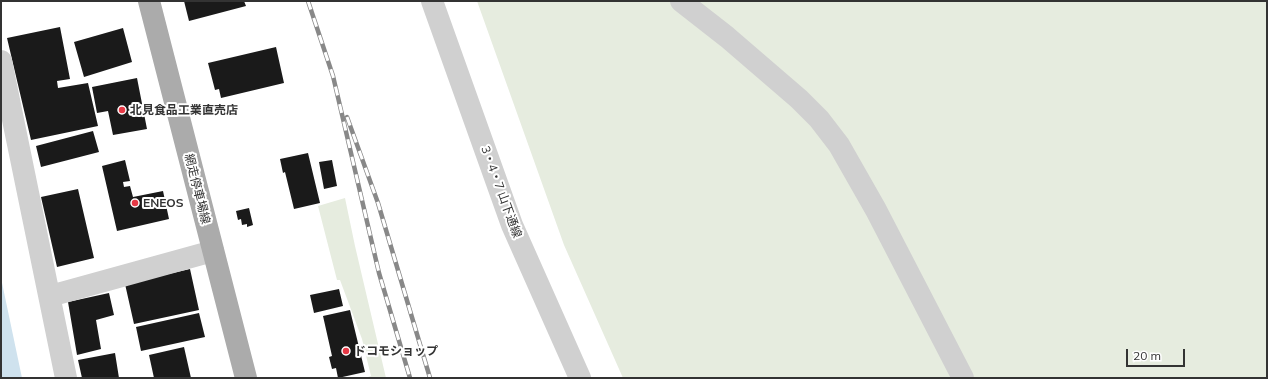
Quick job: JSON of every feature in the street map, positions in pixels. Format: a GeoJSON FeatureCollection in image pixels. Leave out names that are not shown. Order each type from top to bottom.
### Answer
{"type":"FeatureCollection","features":[{"type":"Feature","properties":{"kind":"main road","name":"網走停車場線"},"geometry":{"type":"LineString","coordinates":[[149,1],[246,378]]}},
{"type":"Feature","properties":{"kind":"street","name":"3・4・7 山下通線"},"geometry":{"type":"LineString","coordinates":[[432,1],[512,225],[580,378]]}},
{"type":"Feature","properties":{"kind":"street"},"geometry":{"type":"LineString","coordinates":[[681,1],[727,37],[799,99],[819,119],[839,145],[876,210],[963,378]]}},
{"type":"Feature","properties":{"kind":"street"},"geometry":{"type":"LineString","coordinates":[[1,61],[66,378]]}},
{"type":"Feature","properties":{"kind":"street"},"geometry":{"type":"LineString","coordinates":[[50,296],[213,251]]}},
{"type":"Feature","properties":{"kind":"shaded area"},"geometry":{"type":"Polygon","coordinates":[[[477,1],[1267,1],[1267,378],[623,378],[564,245],[477,1]]]}},
{"type":"Feature","properties":{"kind":"shaded area"},"geometry":{"type":"Polygon","coordinates":[[[345,198],[386,378],[365,378],[371,376],[362,339],[340,280],[337,280],[318,206],[345,198]]]}},
{"type":"Feature","properties":{"kind":"water"},"geometry":{"type":"Polygon","coordinates":[[[1,278],[22,378],[1,378],[1,278]]]}},
{"type":"Feature","properties":{"kind":"building"},"geometry":{"type":"Polygon","coordinates":[[[184,1],[244,1],[246,6],[189,21],[184,1]]]}},
{"type":"Feature","properties":{"kind":"building"},"geometry":{"type":"Polygon","coordinates":[[[60,27],[70,79],[57,81],[58,88],[88,83],[98,126],[31,140],[7,38],[60,27]]]}},
{"type":"Feature","properties":{"kind":"building"},"geometry":{"type":"Polygon","coordinates":[[[123,28],[132,62],[84,77],[74,42],[123,28]]]}},
{"type":"Feature","properties":{"kind":"building"},"geometry":{"type":"Polygon","coordinates":[[[276,47],[284,83],[221,98],[219,89],[215,90],[208,63],[276,47]]]}},
{"type":"Feature","properties":{"kind":"building"},"geometry":{"type":"Polygon","coordinates":[[[137,78],[147,129],[113,135],[108,111],[97,113],[92,87],[137,78]]]}},
{"type":"Feature","properties":{"kind":"building"},"geometry":{"type":"Polygon","coordinates":[[[93,131],[99,152],[41,167],[36,146],[93,131]]]}},
{"type":"Feature","properties":{"kind":"building"},"geometry":{"type":"Polygon","coordinates":[[[308,153],[320,203],[294,209],[285,172],[283,173],[280,159],[308,153]]]}},
{"type":"Feature","properties":{"kind":"building"},"geometry":{"type":"Polygon","coordinates":[[[125,160],[130,181],[123,182],[124,187],[130,186],[133,197],[163,191],[169,219],[117,231],[102,166],[125,160]]]}},
{"type":"Feature","properties":{"kind":"building"},"geometry":{"type":"Polygon","coordinates":[[[332,160],[337,186],[324,189],[319,162],[332,160]]]}},
{"type":"Feature","properties":{"kind":"building"},"geometry":{"type":"Polygon","coordinates":[[[78,189],[94,258],[57,267],[41,197],[78,189]]]}},
{"type":"Feature","properties":{"kind":"building"},"geometry":{"type":"Polygon","coordinates":[[[249,208],[253,225],[247,227],[247,224],[242,225],[241,219],[238,220],[236,211],[249,208]]]}},
{"type":"Feature","properties":{"kind":"building"},"geometry":{"type":"Polygon","coordinates":[[[190,269],[199,310],[134,324],[125,284],[190,269]]]}},
{"type":"Feature","properties":{"kind":"building"},"geometry":{"type":"Polygon","coordinates":[[[339,289],[343,306],[314,313],[310,295],[339,289]]]}},
{"type":"Feature","properties":{"kind":"building"},"geometry":{"type":"Polygon","coordinates":[[[109,293],[114,315],[96,320],[101,349],[77,355],[68,302],[109,293]]]}},
{"type":"Feature","properties":{"kind":"building"},"geometry":{"type":"Polygon","coordinates":[[[350,310],[365,372],[338,378],[336,368],[332,369],[329,357],[332,356],[323,316],[350,310]]]}},
{"type":"Feature","properties":{"kind":"building"},"geometry":{"type":"Polygon","coordinates":[[[199,313],[205,337],[141,351],[136,327],[199,313]]]}},
{"type":"Feature","properties":{"kind":"building"},"geometry":{"type":"Polygon","coordinates":[[[184,347],[191,378],[154,378],[149,355],[184,347]]]}},
{"type":"Feature","properties":{"kind":"building"},"geometry":{"type":"Polygon","coordinates":[[[115,353],[119,378],[82,378],[78,360],[115,353]]]}},
{"type":"Feature","properties":{"kind":"railway"},"geometry":{"type":"LineString","coordinates":[[308,1],[333,76],[379,273],[410,378]]}},
{"type":"Feature","properties":{"kind":"railway"},"geometry":{"type":"LineString","coordinates":[[347,117],[378,203],[430,378]]}},
{"type":"Feature","properties":{"kind":"place","name":"北見食品工業直売店"},"geometry":{"type":"Point","coordinates":[122,110]}},
{"type":"Feature","properties":{"kind":"place","name":"ENEOS"},"geometry":{"type":"Point","coordinates":[135,203]}},
{"type":"Feature","properties":{"kind":"place","name":"ドコモショップ"},"geometry":{"type":"Point","coordinates":[346,351]}}]}
